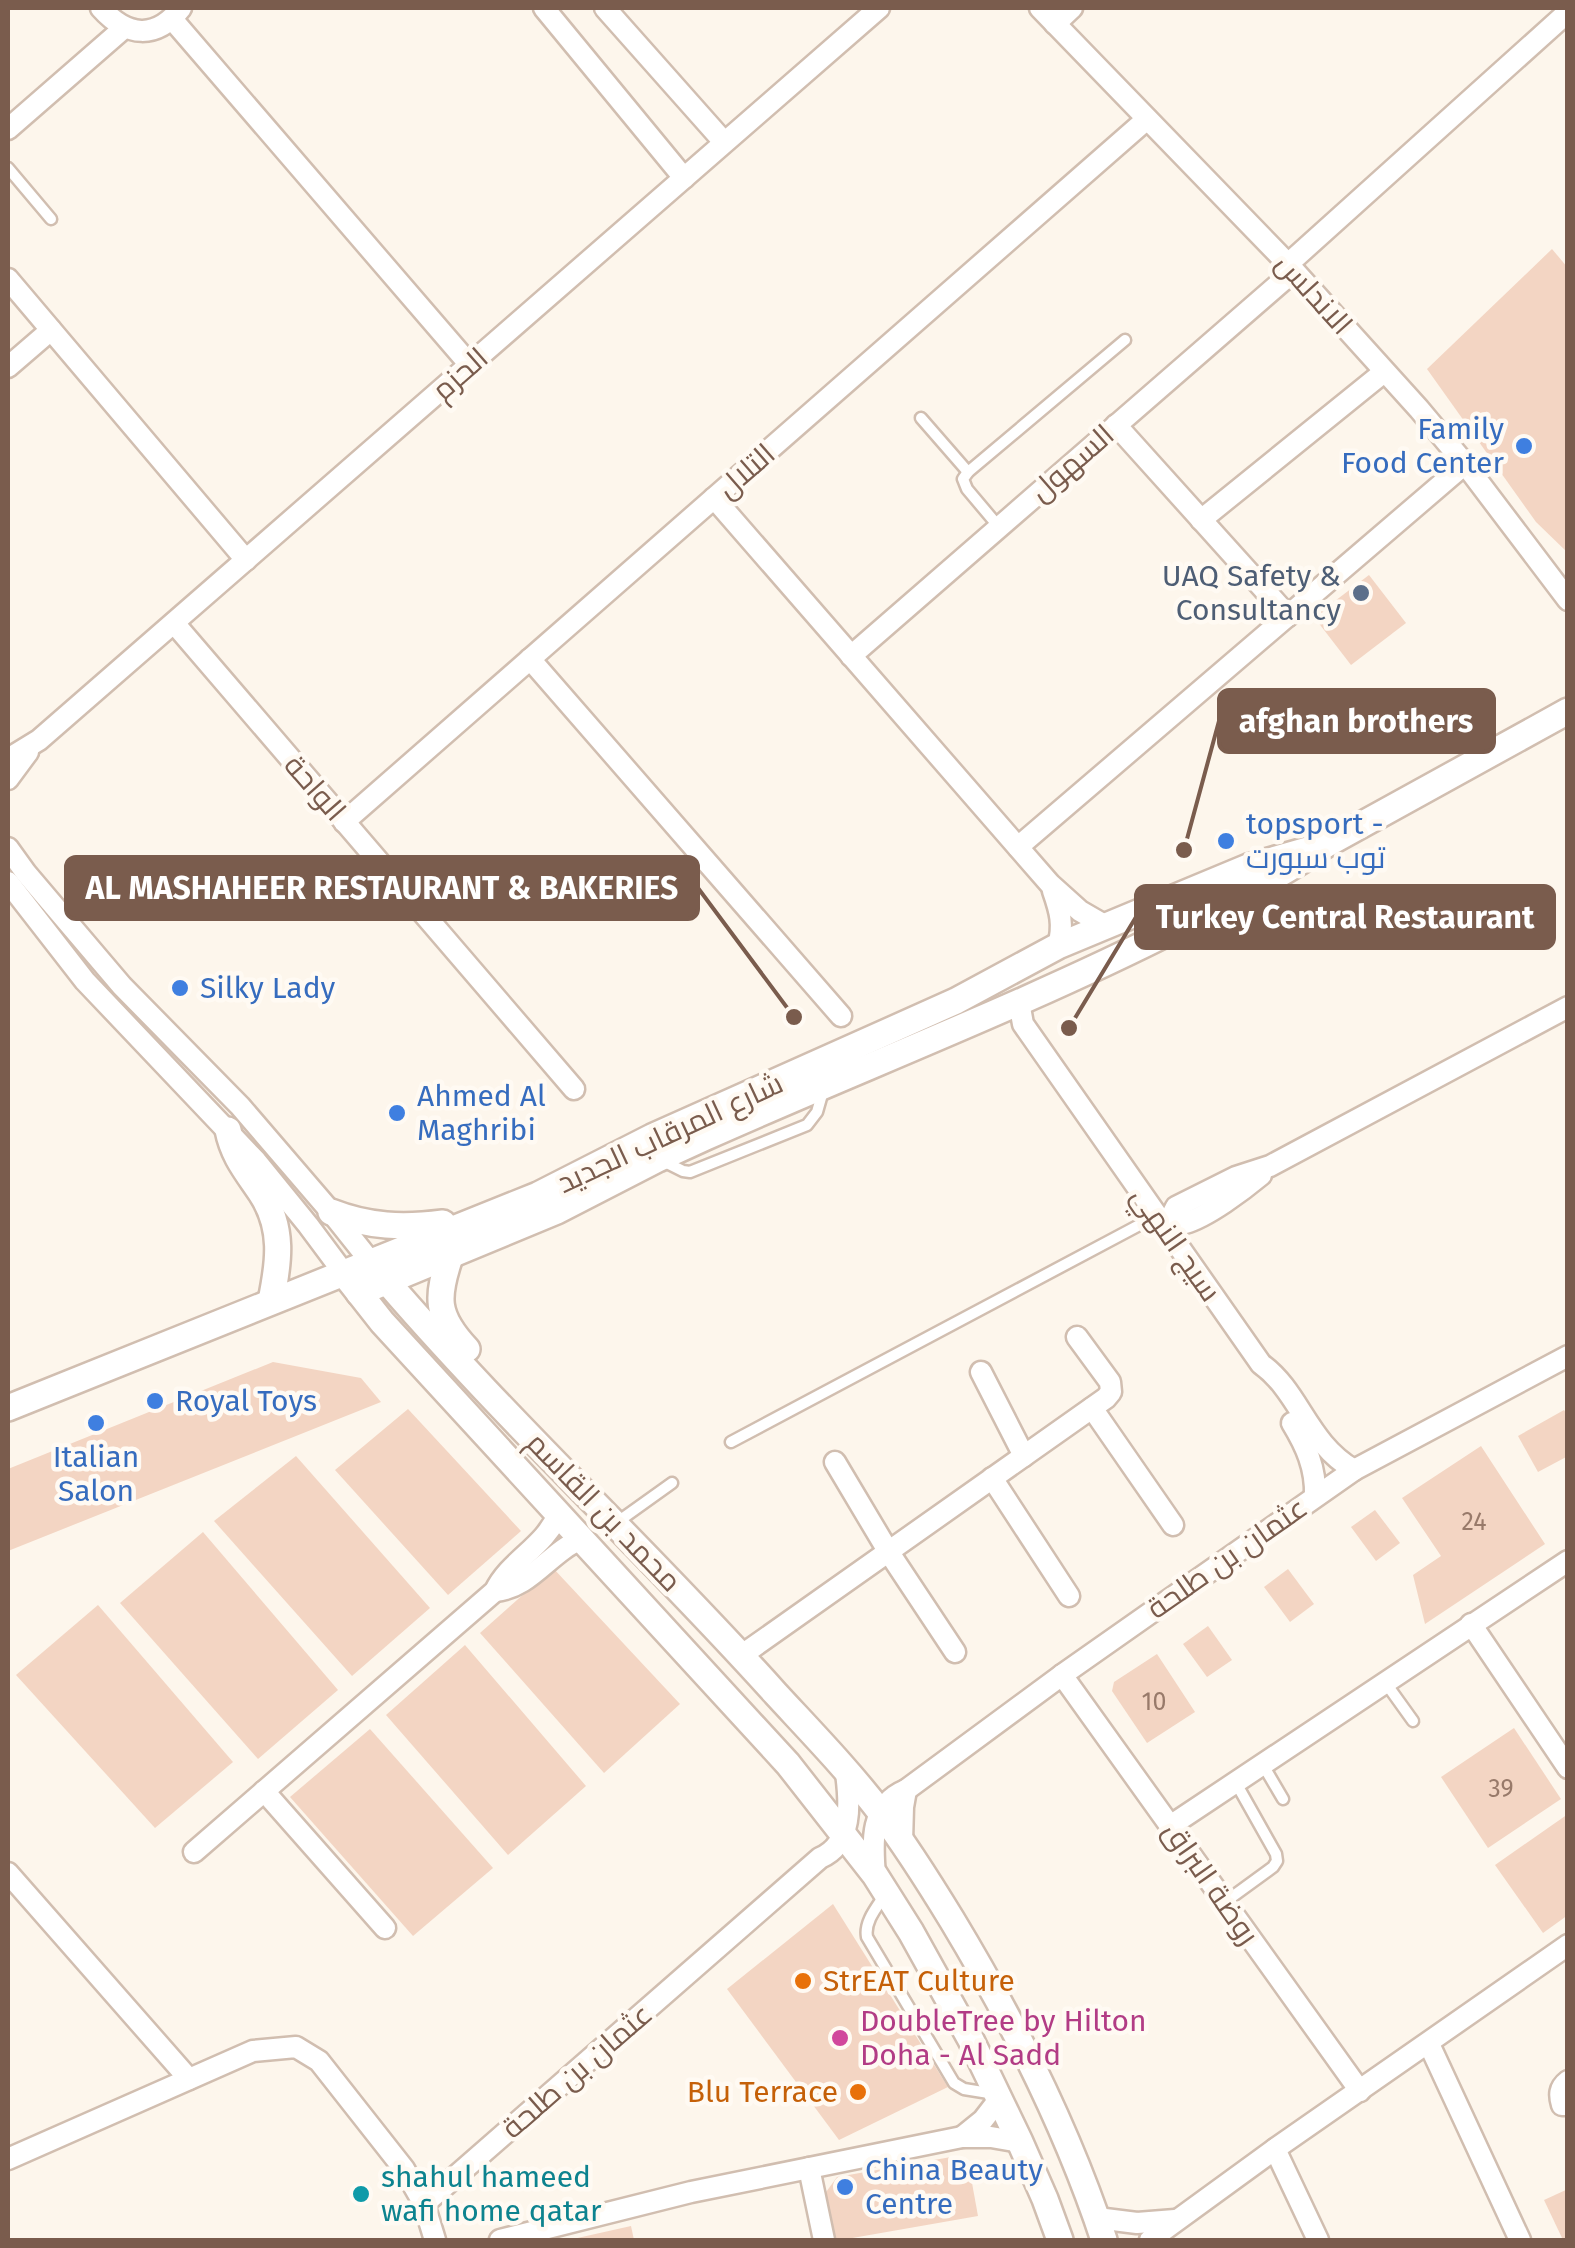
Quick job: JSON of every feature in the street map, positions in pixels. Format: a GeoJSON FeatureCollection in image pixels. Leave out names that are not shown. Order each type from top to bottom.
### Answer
{"type":"FeatureCollection","features":[{"type":"Feature","properties":{"kind":"street"},"geometry":{"type":"LineString","coordinates":[[101,8],[124,28],[141,32],[158,28],[176,13],[470,365]]}},
{"type":"Feature","properties":{"kind":"street"},"geometry":{"type":"LineString","coordinates":[[544,8],[684,178]]}},
{"type":"Feature","properties":{"kind":"street"},"geometry":{"type":"LineString","coordinates":[[605,8],[724,142]]}},
{"type":"Feature","properties":{"kind":"street","name":"الحزم"},"geometry":{"type":"LineString","coordinates":[[8,760],[39,740],[879,8]]}},
{"type":"Feature","properties":{"kind":"street","name":"الاندلس"},"geometry":{"type":"LineString","coordinates":[[1040,8],[1291,268],[1419,409],[1568,600]]}},
{"type":"Feature","properties":{"kind":"street"},"geometry":{"type":"LineString","coordinates":[[1055,24],[1072,8]]}},
{"type":"Feature","properties":{"kind":"street"},"geometry":{"type":"LineString","coordinates":[[1539,8],[1561,18]]}},
{"type":"Feature","properties":{"kind":"street","name":"السهول"},"geometry":{"type":"LineString","coordinates":[[851,656],[1291,268],[1561,18]]}},
{"type":"Feature","properties":{"kind":"street"},"geometry":{"type":"LineString","coordinates":[[8,129],[124,28]]}},
{"type":"Feature","properties":{"kind":"street","name":"التلال"},"geometry":{"type":"LineString","coordinates":[[344,822],[1147,119]]}},
{"type":"Feature","properties":{"kind":"street"},"geometry":{"type":"LineString","coordinates":[[8,279],[246,560]]}},
{"type":"Feature","properties":{"kind":"street"},"geometry":{"type":"LineString","coordinates":[[8,367],[51,330]]}},
{"type":"Feature","properties":{"kind":"street"},"geometry":{"type":"LineString","coordinates":[[1201,520],[1384,372]]}},
{"type":"Feature","properties":{"kind":"street"},"geometry":{"type":"LineString","coordinates":[[1116,425],[1288,616]]}},
{"type":"Feature","properties":{"kind":"street"},"geometry":{"type":"LineString","coordinates":[[1018,847],[1464,464]]}},
{"type":"Feature","properties":{"kind":"street"},"geometry":{"type":"LineString","coordinates":[[714,498],[1050,884],[1080,911],[1106,926]]}},
{"type":"Feature","properties":{"kind":"street","name":"الواحة"},"geometry":{"type":"LineString","coordinates":[[174,623],[574,1089]]}},
{"type":"Feature","properties":{"kind":"street"},"geometry":{"type":"LineString","coordinates":[[530,659],[841,1016]]}},
{"type":"Feature","properties":{"kind":"street","name":"شارع المرقاب الجديد"},"geometry":{"type":"LineString","coordinates":[[378,1272],[451,1254],[557,1212],[658,1159],[1019,1002],[1176,928],[1295,866],[1325,845],[1568,711]]}},
{"type":"Feature","properties":{"kind":"street","name":"الحزم"},"geometry":{"type":"LineString","coordinates":[[8,779],[39,740]]}},
{"type":"Feature","properties":{"kind":"street","name":"شارع المرقاب الجديد"},"geometry":{"type":"LineString","coordinates":[[8,1408],[270,1301],[351,1283],[378,1272],[473,1220],[567,1182],[652,1137],[956,1001],[1058,946],[1248,867],[1325,845]]}},
{"type":"Feature","properties":{"kind":"street","name":"محمد بن القاسم"},"geometry":{"type":"LineString","coordinates":[[8,848],[142,1008],[221,1085],[428,1328],[742,1656],[880,1811],[980,1967],[1019,2040],[1054,2112],[1100,2229]]}},
{"type":"Feature","properties":{"kind":"street","name":"محمد بن القاسم"},"geometry":{"type":"LineString","coordinates":[[8,882],[92,990],[228,1130],[291,1203],[382,1322],[788,1764],[844,1834],[881,1883],[944,1989],[999,2096],[1060,2240]]}},
{"type":"Feature","properties":{"kind":"street"},"geometry":{"type":"LineString","coordinates":[[1050,884],[1061,912],[1058,946]]}},
{"type":"Feature","properties":{"kind":"street"},"geometry":{"type":"LineString","coordinates":[[1019,1002],[1042,975],[1136,927],[1160,904]]}},
{"type":"Feature","properties":{"kind":"street","name":"سيج النهي"},"geometry":{"type":"LineString","coordinates":[[1019,1002],[1023,1024],[1261,1364],[1280,1382],[1323,1445],[1354,1470]]}},
{"type":"Feature","properties":{"kind":"street"},"geometry":{"type":"LineString","coordinates":[[1166,1226],[1186,1223],[1228,1199],[1270,1166],[1568,1007]]}},
{"type":"Feature","properties":{"kind":"street"},"geometry":{"type":"LineString","coordinates":[[228,1130],[234,1152],[264,1196],[275,1224],[279,1259],[270,1301]]}},
{"type":"Feature","properties":{"kind":"street"},"geometry":{"type":"LineString","coordinates":[[331,1212],[384,1226],[473,1220]]}},
{"type":"Feature","properties":{"kind":"street"},"geometry":{"type":"LineString","coordinates":[[451,1254],[440,1292],[444,1318],[503,1390],[513,1419]]}},
{"type":"Feature","properties":{"kind":"street"},"geometry":{"type":"LineString","coordinates":[[742,1656],[1106,1398],[1110,1382],[1077,1337]]}},
{"type":"Feature","properties":{"kind":"street","name":"عثمان بن طلحة"},"geometry":{"type":"LineString","coordinates":[[880,1811],[891,1798],[1062,1674],[1354,1470],[1568,1356]]}},
{"type":"Feature","properties":{"kind":"street"},"geometry":{"type":"LineString","coordinates":[[1261,1364],[1266,1380],[1309,1455],[1316,1482],[1315,1496]]}},
{"type":"Feature","properties":{"kind":"street"},"geometry":{"type":"LineString","coordinates":[[981,1372],[1024,1456]]}},
{"type":"Feature","properties":{"kind":"street"},"geometry":{"type":"LineString","coordinates":[[1092,1408],[1174,1525]]}},
{"type":"Feature","properties":{"kind":"street"},"geometry":{"type":"LineString","coordinates":[[835,1462],[888,1552],[955,1652]]}},
{"type":"Feature","properties":{"kind":"street"},"geometry":{"type":"LineString","coordinates":[[992,1478],[1070,1596]]}},
{"type":"Feature","properties":{"kind":"street"},"geometry":{"type":"LineString","coordinates":[[194,1852],[495,1591],[507,1572],[547,1536],[558,1514]]}},
{"type":"Feature","properties":{"kind":"street"},"geometry":{"type":"LineString","coordinates":[[495,1591],[522,1582],[566,1546],[582,1539]]}},
{"type":"Feature","properties":{"kind":"street"},"geometry":{"type":"LineString","coordinates":[[1170,1826],[1568,1561]]}},
{"type":"Feature","properties":{"kind":"street"},"geometry":{"type":"LineString","coordinates":[[1471,1624],[1568,1768]]}},
{"type":"Feature","properties":{"kind":"street","name":"روضة البراق"},"geometry":{"type":"LineString","coordinates":[[1062,1674],[1360,2091]]}},
{"type":"Feature","properties":{"kind":"street"},"geometry":{"type":"LineString","coordinates":[[844,1834],[846,1772]]}},
{"type":"Feature","properties":{"kind":"street"},"geometry":{"type":"LineString","coordinates":[[902,1842],[906,1790]]}},
{"type":"Feature","properties":{"kind":"street"},"geometry":{"type":"LineString","coordinates":[[264,1791],[385,1928]]}},
{"type":"Feature","properties":{"kind":"street"},"geometry":{"type":"LineString","coordinates":[[820,1858],[828,1826],[826,1811]]}},
{"type":"Feature","properties":{"kind":"street"},"geometry":{"type":"LineString","coordinates":[[880,1811],[873,1852],[881,1883]]}},
{"type":"Feature","properties":{"kind":"street","name":"عثمان بن طلحة"},"geometry":{"type":"LineString","coordinates":[[424,2204],[820,1858],[836,1849],[844,1834]]}},
{"type":"Feature","properties":{"kind":"street"},"geometry":{"type":"LineString","coordinates":[[8,1874],[189,2079]]}},
{"type":"Feature","properties":{"kind":"street"},"geometry":{"type":"LineString","coordinates":[[1150,2240],[1568,1945]]}},
{"type":"Feature","properties":{"kind":"street"},"geometry":{"type":"LineString","coordinates":[[1428,2044],[1520,2240]]}},
{"type":"Feature","properties":{"kind":"street"},"geometry":{"type":"LineString","coordinates":[[8,2159],[253,2051],[296,2047],[319,2060],[404,2169],[424,2204],[435,2240]]}},
{"type":"Feature","properties":{"kind":"street"},"geometry":{"type":"LineString","coordinates":[[1568,2081],[1559,2095],[1562,2105],[1568,2105]]}},
{"type":"Feature","properties":{"kind":"street"},"geometry":{"type":"LineString","coordinates":[[962,2137],[983,2120],[999,2096]]}},
{"type":"Feature","properties":{"kind":"street"},"geometry":{"type":"LineString","coordinates":[[500,2240],[691,2192],[962,2137],[991,2136],[1020,2142]]}},
{"type":"Feature","properties":{"kind":"street"},"geometry":{"type":"LineString","coordinates":[[1276,2150],[1318,2240]]}},
{"type":"Feature","properties":{"kind":"street"},"geometry":{"type":"LineString","coordinates":[[809,2168],[824,2240]]}},
{"type":"Feature","properties":{"kind":"street"},"geometry":{"type":"LineString","coordinates":[[1100,2229],[1177,2220]]}},
{"type":"Feature","properties":{"kind":"lane"},"geometry":{"type":"LineString","coordinates":[[8,168],[51,219]]}},
{"type":"Feature","properties":{"kind":"lane"},"geometry":{"type":"LineString","coordinates":[[999,528],[967,488],[964,480],[968,472],[1125,340]]}},
{"type":"Feature","properties":{"kind":"lane"},"geometry":{"type":"LineString","coordinates":[[921,418],[968,472]]}},
{"type":"Feature","properties":{"kind":"lane"},"geometry":{"type":"LineString","coordinates":[[731,1442],[1145,1222],[1166,1226]]}},
{"type":"Feature","properties":{"kind":"lane"},"geometry":{"type":"LineString","coordinates":[[618,1526],[674,1486]]}},
{"type":"Feature","properties":{"kind":"lane"},"geometry":{"type":"LineString","coordinates":[[1385,1682],[1413,1721]]}},
{"type":"Feature","properties":{"kind":"lane"},"geometry":{"type":"LineString","coordinates":[[1262,1764],[1283,1799]]}},
{"type":"Feature","properties":{"kind":"lane"},"geometry":{"type":"LineString","coordinates":[[1224,1903],[1277,1861],[1236,1783]]}},
{"type":"Feature","properties":{"kind":"lane"},"geometry":{"type":"LineString","coordinates":[[881,1883],[867,1937],[954,2082],[964,2089],[999,2096]]}},
{"type":"Feature","properties":{"kind":"building","name":"Family Food Center"},"geometry":{"type":"Polygon","coordinates":[[[1552,249],[1568,268],[1568,553],[1536,522],[1427,369],[1552,249]]]}},
{"type":"Feature","properties":{"kind":"building"},"geometry":{"type":"Polygon","coordinates":[[[1369,575],[1406,623],[1351,665],[1314,617],[1369,575]]]}},
{"type":"Feature","properties":{"kind":"building"},"geometry":{"type":"Polygon","coordinates":[[[273,1362],[361,1378],[381,1402],[8,1551],[8,1469],[273,1362]]]}},
{"type":"Feature","properties":{"kind":"building"},"geometry":{"type":"Polygon","coordinates":[[[408,1409],[521,1531],[448,1595],[335,1470],[408,1409]]]}},
{"type":"Feature","properties":{"kind":"building"},"geometry":{"type":"Polygon","coordinates":[[[1564,1410],[1568,1416],[1568,1456],[1538,1472],[1518,1436],[1564,1410]]]}},
{"type":"Feature","properties":{"kind":"building"},"geometry":{"type":"Polygon","coordinates":[[[1481,1446],[1545,1544],[1425,1624],[1413,1575],[1441,1556],[1402,1498],[1481,1446]]]}},
{"type":"Feature","properties":{"kind":"building"},"geometry":{"type":"Polygon","coordinates":[[[296,1456],[430,1608],[352,1676],[214,1521],[296,1456]]]}},
{"type":"Feature","properties":{"kind":"building"},"geometry":{"type":"Polygon","coordinates":[[[1375,1510],[1400,1543],[1376,1561],[1351,1527],[1375,1510]]]}},
{"type":"Feature","properties":{"kind":"building"},"geometry":{"type":"Polygon","coordinates":[[[203,1532],[338,1690],[258,1759],[120,1603],[203,1532]]]}},
{"type":"Feature","properties":{"kind":"building"},"geometry":{"type":"Polygon","coordinates":[[[553,1568],[680,1704],[604,1773],[480,1633],[553,1568]]]}},
{"type":"Feature","properties":{"kind":"building"},"geometry":{"type":"Polygon","coordinates":[[[1288,1569],[1314,1604],[1290,1622],[1264,1587],[1288,1569]]]}},
{"type":"Feature","properties":{"kind":"building"},"geometry":{"type":"Polygon","coordinates":[[[98,1605],[233,1762],[155,1828],[16,1675],[98,1605]]]}},
{"type":"Feature","properties":{"kind":"building"},"geometry":{"type":"Polygon","coordinates":[[[1208,1626],[1232,1660],[1207,1677],[1183,1644],[1208,1626]]]}},
{"type":"Feature","properties":{"kind":"building"},"geometry":{"type":"Polygon","coordinates":[[[465,1645],[586,1786],[508,1855],[386,1715],[465,1645]]]}},
{"type":"Feature","properties":{"kind":"building"},"geometry":{"type":"Polygon","coordinates":[[[1157,1654],[1195,1712],[1147,1743],[1112,1691],[1114,1682],[1157,1654]]]}},
{"type":"Feature","properties":{"kind":"building"},"geometry":{"type":"Polygon","coordinates":[[[1514,1728],[1561,1799],[1488,1848],[1441,1777],[1514,1728]]]}},
{"type":"Feature","properties":{"kind":"building"},"geometry":{"type":"Polygon","coordinates":[[[370,1729],[493,1868],[413,1936],[290,1797],[370,1729]]]}},
{"type":"Feature","properties":{"kind":"building"},"geometry":{"type":"Polygon","coordinates":[[[1568,1814],[1568,1915],[1543,1933],[1495,1865],[1568,1814]]]}},
{"type":"Feature","properties":{"kind":"building","name":"DoubleTree by Hilton Doha - Al Sadd"},"geometry":{"type":"Polygon","coordinates":[[[833,1904],[948,2087],[839,2140],[727,1989],[833,1904]]]}},
{"type":"Feature","properties":{"kind":"building"},"geometry":{"type":"Polygon","coordinates":[[[951,2157],[970,2172],[978,2216],[829,2240],[821,2199],[837,2177],[951,2157]]]}},
{"type":"Feature","properties":{"kind":"building"},"geometry":{"type":"Polygon","coordinates":[[[1568,2189],[1568,2240],[1563,2240],[1544,2200],[1568,2189]]]}},
{"type":"Feature","properties":{"kind":"building"},"geometry":{"type":"Polygon","coordinates":[[[631,2226],[634,2240],[573,2239],[631,2226]]]}},
{"type":"Feature","properties":{"kind":"place","name":"Family Food Center"},"geometry":{"type":"Point","coordinates":[1524,446]}},
{"type":"Feature","properties":{"kind":"place","name":"UAQ Safety & Consultancy"},"geometry":{"type":"Point","coordinates":[1361,593]}},
{"type":"Feature","properties":{"kind":"place","name":"topsport - توب سبورت"},"geometry":{"type":"Point","coordinates":[1226,841]}},
{"type":"Feature","properties":{"kind":"place","name":"afghan brothers"},"geometry":{"type":"Point","coordinates":[1184,850]}},
{"type":"Feature","properties":{"kind":"place","name":"Silky Lady"},"geometry":{"type":"Point","coordinates":[180,988]}},
{"type":"Feature","properties":{"kind":"place","name":"AL MASHAHEER RESTAURANT & BAKERIES"},"geometry":{"type":"Point","coordinates":[794,1017]}},
{"type":"Feature","properties":{"kind":"place","name":"Turkey Central Restaurant"},"geometry":{"type":"Point","coordinates":[1069,1028]}},
{"type":"Feature","properties":{"kind":"place","name":"Ahmed Al Maghribi"},"geometry":{"type":"Point","coordinates":[397,1113]}},
{"type":"Feature","properties":{"kind":"place","name":"Royal Toys"},"geometry":{"type":"Point","coordinates":[155,1401]}},
{"type":"Feature","properties":{"kind":"place","name":"Italian Salon"},"geometry":{"type":"Point","coordinates":[96,1423]}},
{"type":"Feature","properties":{"kind":"place","name":"StrEAT Culture"},"geometry":{"type":"Point","coordinates":[803,1981]}},
{"type":"Feature","properties":{"kind":"place","name":"DoubleTree by Hilton Doha - Al Sadd"},"geometry":{"type":"Point","coordinates":[840,2038]}},
{"type":"Feature","properties":{"kind":"place","name":"Blu Terrace"},"geometry":{"type":"Point","coordinates":[858,2092]}},
{"type":"Feature","properties":{"kind":"place","name":"China Beauty Centre"},"geometry":{"type":"Point","coordinates":[845,2187]}},
{"type":"Feature","properties":{"kind":"place","name":"shahul hameed wafi home qatar"},"geometry":{"type":"Point","coordinates":[361,2194]}}]}
